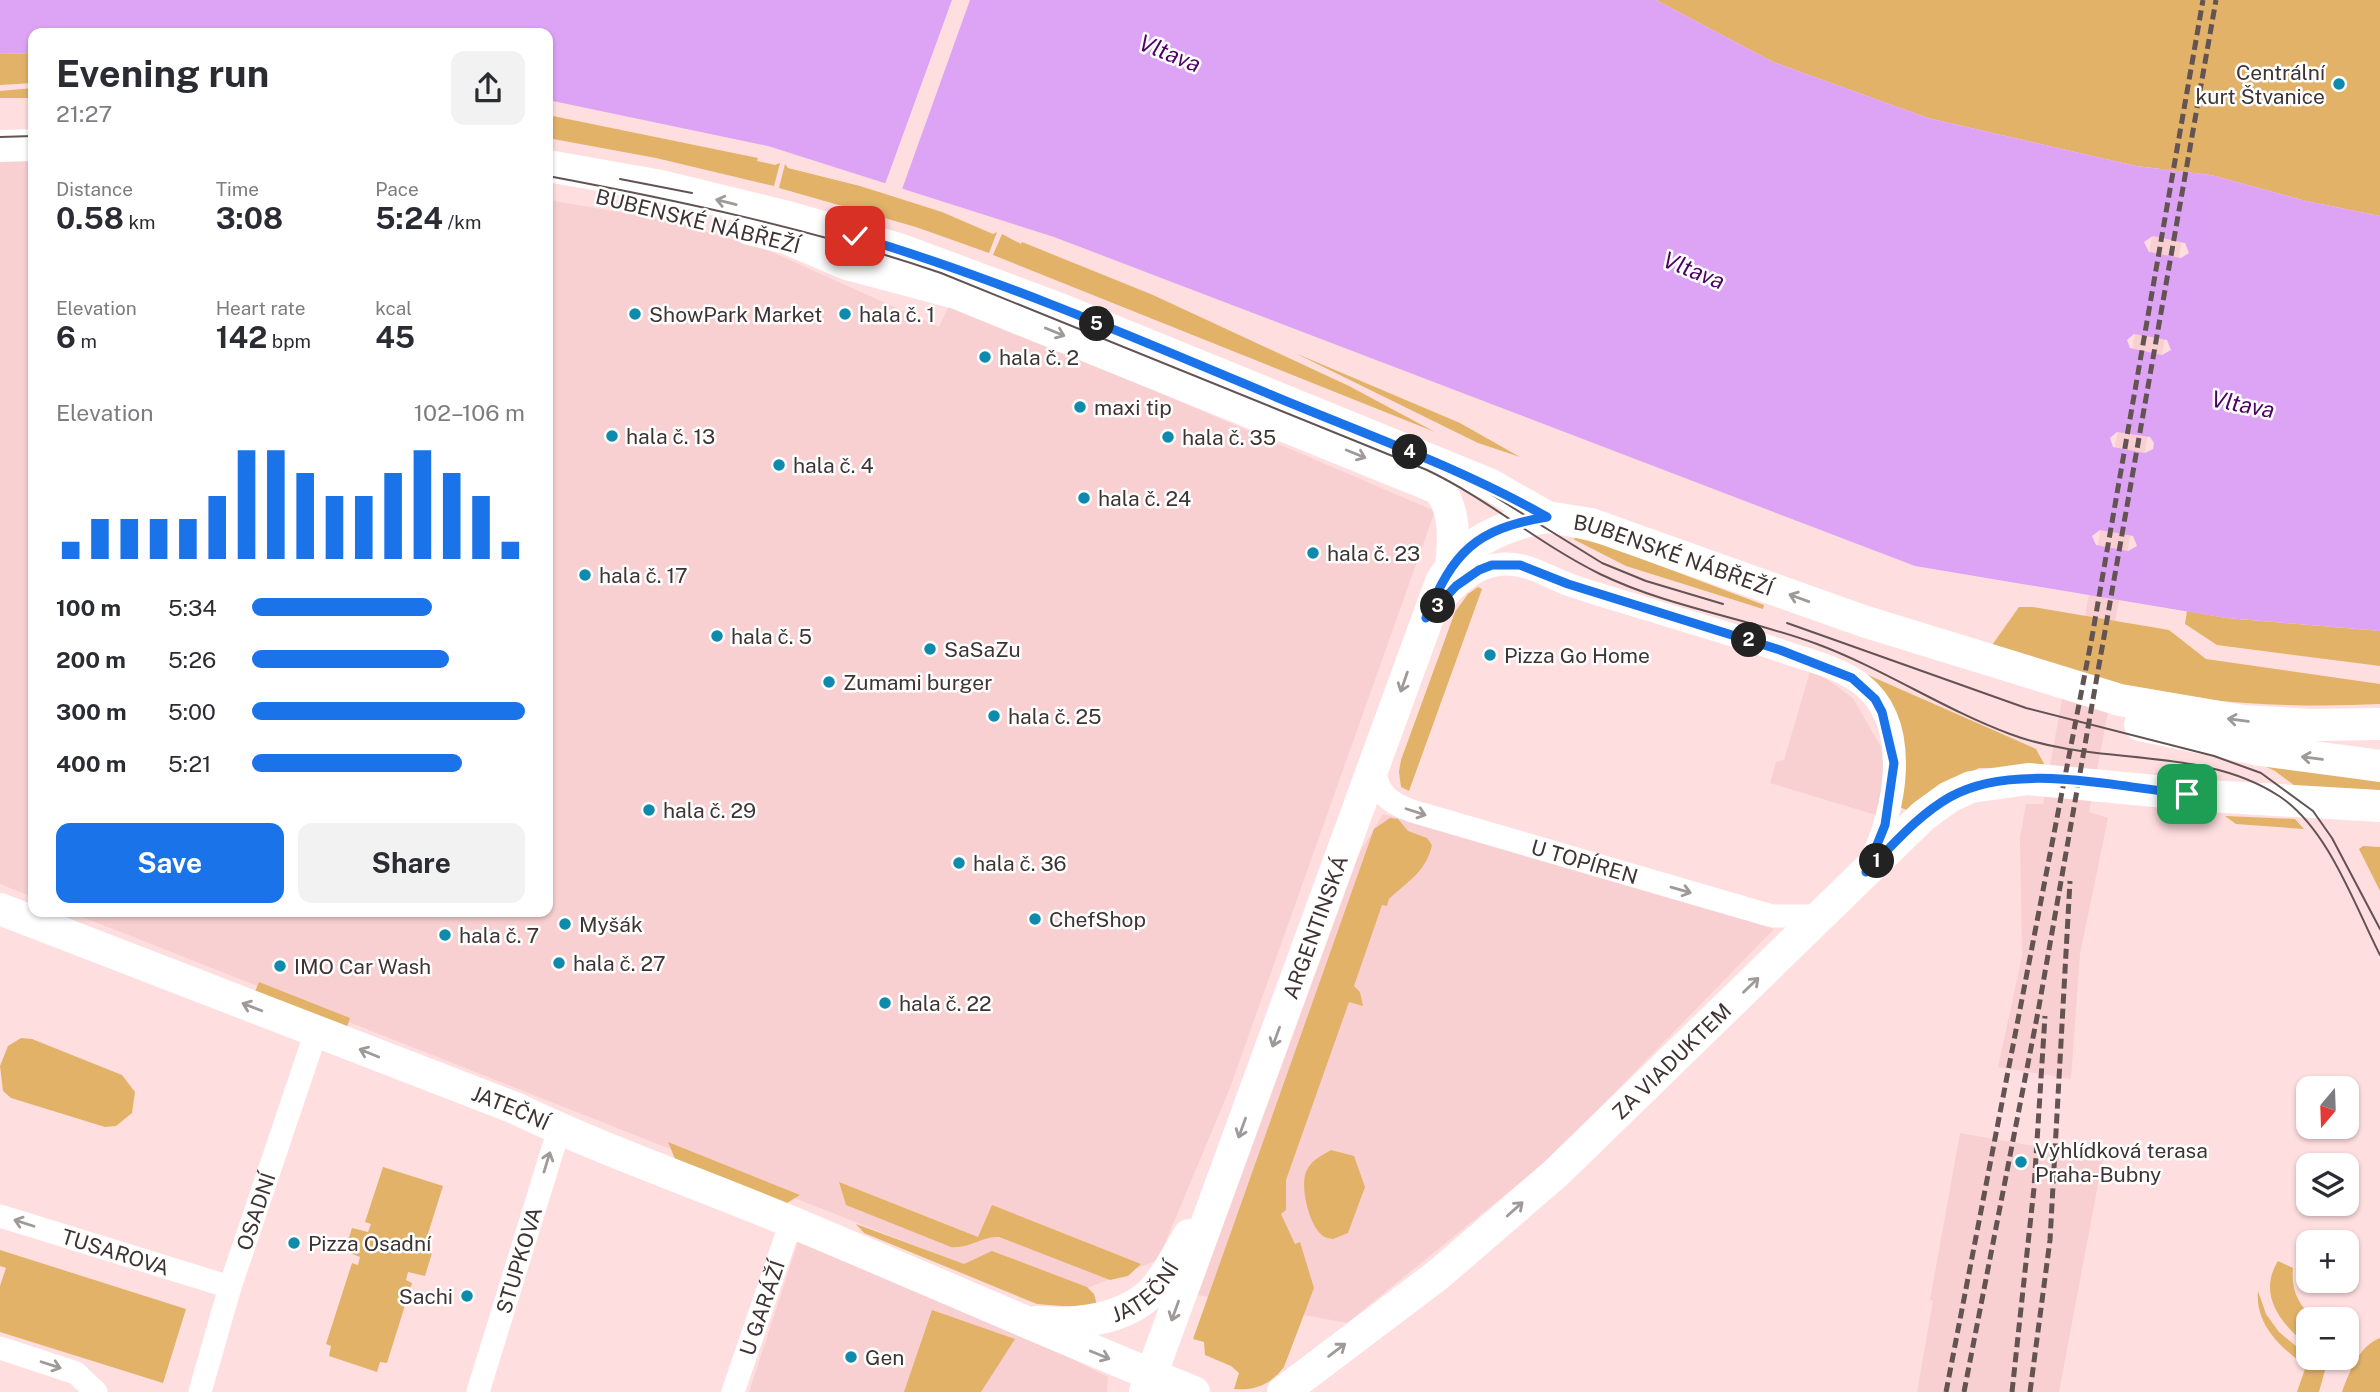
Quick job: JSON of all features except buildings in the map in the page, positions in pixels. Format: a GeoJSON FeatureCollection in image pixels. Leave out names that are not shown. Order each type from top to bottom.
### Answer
{"type":"FeatureCollection","features":[{"type":"Feature","properties":{"kind":"street"},"geometry":{"type":"LineString","coordinates":[[0,127],[28,126]]}},
{"type":"Feature","properties":{"kind":"street"},"geometry":{"type":"LineString","coordinates":[[0,146],[28,145]]}},
{"type":"Feature","properties":{"kind":"street","name":"BUBENSKÉ NÁBŘEŽÍ"},"geometry":{"type":"LineString","coordinates":[[553,167],[662,186],[792,218],[899,249],[1060,309],[1489,484],[1547,517],[1570,518],[1604,528],[1863,621]]}},
{"type":"Feature","properties":{"kind":"street","name":"BUBENSKÉ NÁBŘEŽÍ"},"geometry":{"type":"LineString","coordinates":[[553,188],[629,201],[786,239],[847,264],[943,288],[1404,474],[1437,488],[1446,499],[1453,538],[1451,565]]}},
{"type":"Feature","properties":{"kind":"street","name":"ARGENTINSKÁ"},"geometry":{"type":"LineString","coordinates":[[1148,1383],[1375,766],[1426,618],[1451,565],[1480,540],[1518,524],[1547,517]]}},
{"type":"Feature","properties":{"kind":"street"},"geometry":{"type":"LineString","coordinates":[[1426,618],[1456,586],[1479,570],[1499,564],[1520,565],[1568,584],[1780,650],[1852,678],[1875,699],[1882,712],[1894,763],[1885,825],[1866,872]]}},
{"type":"Feature","properties":{"kind":"street"},"geometry":{"type":"LineString","coordinates":[[1863,621],[2155,708],[2279,724],[2380,724]]}},
{"type":"Feature","properties":{"kind":"street"},"geometry":{"type":"LineString","coordinates":[[1863,621],[2021,690],[2067,707],[2211,741],[2310,758],[2380,766]]}},
{"type":"Feature","properties":{"kind":"street","name":"U TOPÍREN"},"geometry":{"type":"LineString","coordinates":[[1375,766],[1375,776],[1383,795],[1390,802],[1412,811],[1772,916],[1822,916]]}},
{"type":"Feature","properties":{"kind":"street","name":"ZA VIADUKTEM"},"geometry":{"type":"LineString","coordinates":[[1283,1392],[1439,1274],[1502,1221],[1923,816],[1949,797],[1971,787],[2006,780],[2075,782],[2300,803],[2380,806]]}},
{"type":"Feature","properties":{"kind":"street","name":"JATEČNÍ"},"geometry":{"type":"LineString","coordinates":[[0,909],[515,1108],[559,1129],[791,1222],[1015,1318],[1148,1383],[1194,1392]]}},
{"type":"Feature","properties":{"kind":"street","name":"OSADNÍ"},"geometry":{"type":"LineString","coordinates":[[200,1392],[230,1287],[316,1032]]}},
{"type":"Feature","properties":{"kind":"street","name":"STUPKOVA"},"geometry":{"type":"LineString","coordinates":[[478,1392],[559,1129]]}},
{"type":"Feature","properties":{"kind":"street","name":"JATEČNÍ"},"geometry":{"type":"LineString","coordinates":[[1015,1318],[1074,1322],[1110,1315],[1135,1304],[1154,1290],[1164,1276],[1224,1178]]}},
{"type":"Feature","properties":{"kind":"street","name":"TUSAROVA"},"geometry":{"type":"LineString","coordinates":[[0,1216],[230,1287]]}},
{"type":"Feature","properties":{"kind":"street","name":"U GARÁŽÍ"},"geometry":{"type":"LineString","coordinates":[[733,1392],[791,1222]]}},
{"type":"Feature","properties":{"kind":"street"},"geometry":{"type":"LineString","coordinates":[[0,1348],[76,1373],[96,1392]]}},
{"type":"Feature","properties":{"kind":"shaded area"},"geometry":{"type":"Polygon","coordinates":[[[1656,0],[2380,0],[2380,216],[2306,201],[2211,175],[2136,166],[1928,118],[1773,62],[1656,0]]]}},
{"type":"Feature","properties":{"kind":"shaded area"},"geometry":{"type":"Polygon","coordinates":[[[2224,0],[2112,640],[2115,675],[2089,812],[2108,818],[2080,954],[2071,1079],[1998,1067],[2022,956],[2020,837],[2026,804],[2043,804],[2074,633],[2082,634],[2168,145],[2224,0]]]}},
{"type":"Feature","properties":{"kind":"shaded area"},"geometry":{"type":"Polygon","coordinates":[[[28,53],[28,83],[0,85],[0,54],[28,53]]]}},
{"type":"Feature","properties":{"kind":"shaded area"},"geometry":{"type":"Polygon","coordinates":[[[28,88],[28,98],[0,98],[0,91],[28,88]]]}},
{"type":"Feature","properties":{"kind":"shaded area"},"geometry":{"type":"Polygon","coordinates":[[[553,116],[758,158],[757,161],[775,165],[780,163],[774,186],[656,158],[553,139],[553,116]]]}},
{"type":"Feature","properties":{"kind":"shaded area"},"geometry":{"type":"Polygon","coordinates":[[[28,155],[28,895],[0,884],[0,157],[28,155]]]}},
{"type":"Feature","properties":{"kind":"shaded area"},"geometry":{"type":"Polygon","coordinates":[[[785,164],[788,168],[860,186],[942,212],[993,234],[997,232],[989,253],[916,227],[779,188],[785,164]]]}},
{"type":"Feature","properties":{"kind":"shaded area"},"geometry":{"type":"Polygon","coordinates":[[[553,201],[666,220],[763,248],[939,327],[950,303],[1435,511],[1230,1088],[1158,1260],[1080,1291],[1015,1285],[83,917],[553,917],[553,201]]]}},
{"type":"Feature","properties":{"kind":"shaded area"},"geometry":{"type":"Polygon","coordinates":[[[1002,234],[1021,244],[1022,242],[1153,295],[1349,386],[1435,432],[993,255],[1002,234]]]}},
{"type":"Feature","properties":{"kind":"shaded area"},"geometry":{"type":"Polygon","coordinates":[[[1295,353],[1460,423],[1520,457],[1478,443],[1295,353]]]}},
{"type":"Feature","properties":{"kind":"shaded area"},"geometry":{"type":"Polygon","coordinates":[[[1573,539],[1608,546],[1764,605],[1763,609],[1626,566],[1573,539]]]}},
{"type":"Feature","properties":{"kind":"shaded area"},"geometry":{"type":"Polygon","coordinates":[[[1478,587],[1482,589],[1409,791],[1401,787],[1401,760],[1455,612],[1468,594],[1478,587]]]}},
{"type":"Feature","properties":{"kind":"shaded area"},"geometry":{"type":"Polygon","coordinates":[[[2019,607],[2033,607],[2169,630],[2206,659],[2380,684],[2380,704],[2282,705],[2183,697],[2086,677],[1990,648],[2019,607]]]}},
{"type":"Feature","properties":{"kind":"shaded area"},"geometry":{"type":"Polygon","coordinates":[[[2187,611],[2226,618],[2380,631],[2380,666],[2217,645],[2185,624],[2187,611]]]}},
{"type":"Feature","properties":{"kind":"shaded area"},"geometry":{"type":"Polygon","coordinates":[[[1811,668],[1853,698],[1881,747],[1885,780],[1876,815],[1770,783],[1776,762],[1784,760],[1811,668]]]}},
{"type":"Feature","properties":{"kind":"shaded area"},"geometry":{"type":"Polygon","coordinates":[[[1859,671],[2036,749],[2047,769],[1979,768],[1955,779],[1907,810],[1899,807],[1905,769],[1859,671]]]}},
{"type":"Feature","properties":{"kind":"shaded area"},"geometry":{"type":"Polygon","coordinates":[[[2249,759],[2380,774],[2380,794],[2302,791],[2275,771],[2249,759]]]}},
{"type":"Feature","properties":{"kind":"shaded area"},"geometry":{"type":"Polygon","coordinates":[[[1383,814],[1744,916],[1774,929],[1552,1157],[1347,1323],[1198,1295],[1360,852],[1383,814]]]}},
{"type":"Feature","properties":{"kind":"shaded area"},"geometry":{"type":"Polygon","coordinates":[[[2225,816],[2295,819],[2304,829],[2236,824],[2225,816]]]}},
{"type":"Feature","properties":{"kind":"shaded area"},"geometry":{"type":"Polygon","coordinates":[[[1390,818],[1398,819],[1408,831],[1427,838],[1432,845],[1421,869],[1389,899],[1387,906],[1382,905],[1354,986],[1360,992],[1363,1006],[1349,1002],[1286,1180],[1286,1210],[1281,1214],[1295,1244],[1300,1242],[1314,1288],[1284,1367],[1274,1378],[1262,1385],[1249,1389],[1234,1389],[1239,1373],[1231,1366],[1205,1355],[1204,1342],[1193,1339],[1374,829],[1390,818]]]}},
{"type":"Feature","properties":{"kind":"shaded area"},"geometry":{"type":"Polygon","coordinates":[[[2363,846],[2380,847],[2380,891],[2359,849],[2363,846]]]}},
{"type":"Feature","properties":{"kind":"shaded area"},"geometry":{"type":"Polygon","coordinates":[[[259,982],[350,1018],[346,1030],[254,994],[259,982]]]}},
{"type":"Feature","properties":{"kind":"shaded area"},"geometry":{"type":"Polygon","coordinates":[[[21,1038],[32,1039],[122,1075],[135,1092],[132,1113],[116,1126],[105,1127],[11,1098],[3,1091],[0,1066],[8,1046],[21,1038]]]}},
{"type":"Feature","properties":{"kind":"shaded area"},"geometry":{"type":"Polygon","coordinates":[[[1960,1133],[2103,1158],[2059,1392],[1917,1392],[1933,1301],[1930,1300],[1960,1133]]]}},
{"type":"Feature","properties":{"kind":"shaded area"},"geometry":{"type":"Polygon","coordinates":[[[668,1142],[800,1195],[787,1203],[778,1202],[675,1159],[668,1142]]]}},
{"type":"Feature","properties":{"kind":"shaded area"},"geometry":{"type":"Polygon","coordinates":[[[1331,1150],[1354,1156],[1365,1187],[1348,1233],[1333,1239],[1323,1236],[1314,1224],[1304,1187],[1306,1172],[1311,1164],[1331,1150]]]}},
{"type":"Feature","properties":{"kind":"shaded area"},"geometry":{"type":"Polygon","coordinates":[[[383,1167],[443,1186],[426,1240],[419,1238],[416,1247],[432,1253],[425,1276],[408,1272],[406,1280],[412,1283],[387,1363],[380,1362],[377,1372],[329,1356],[331,1346],[326,1344],[352,1263],[358,1265],[360,1257],[345,1251],[352,1228],[368,1232],[371,1224],[365,1222],[383,1167]]]}},
{"type":"Feature","properties":{"kind":"shaded area"},"geometry":{"type":"Polygon","coordinates":[[[839,1182],[978,1237],[992,1205],[1141,1264],[1128,1276],[1110,1280],[999,1237],[951,1247],[846,1205],[839,1182]]]}},
{"type":"Feature","properties":{"kind":"shaded area"},"geometry":{"type":"Polygon","coordinates":[[[856,1224],[964,1264],[992,1251],[1087,1287],[1094,1294],[1098,1309],[1037,1304],[864,1233],[856,1224]]]}},
{"type":"Feature","properties":{"kind":"shaded area"},"geometry":{"type":"Polygon","coordinates":[[[798,1242],[1018,1331],[1108,1377],[1107,1392],[749,1392],[798,1242]]]}},
{"type":"Feature","properties":{"kind":"shaded area"},"geometry":{"type":"Polygon","coordinates":[[[0,1250],[186,1309],[163,1383],[0,1332],[0,1286],[6,1268],[0,1266],[0,1250]]]}},
{"type":"Feature","properties":{"kind":"shaded area"},"geometry":{"type":"Polygon","coordinates":[[[2278,1261],[2293,1268],[2293,1284],[2303,1307],[2296,1307],[2296,1335],[2275,1308],[2270,1286],[2278,1261]]]}},
{"type":"Feature","properties":{"kind":"shaded area"},"geometry":{"type":"Polygon","coordinates":[[[2258,1291],[2266,1314],[2279,1332],[2296,1346],[2296,1358],[2279,1343],[2265,1325],[2258,1303],[2258,1291]]]}},
{"type":"Feature","properties":{"kind":"shaded area"},"geometry":{"type":"Polygon","coordinates":[[[932,1310],[1015,1339],[981,1392],[904,1392],[932,1310]]]}},
{"type":"Feature","properties":{"kind":"shaded area"},"geometry":{"type":"Polygon","coordinates":[[[2380,1338],[2380,1392],[2342,1392],[2351,1370],[2359,1370],[2360,1354],[2380,1338]]]}},
{"type":"Feature","properties":{"kind":"shaded area"},"geometry":{"type":"Polygon","coordinates":[[[2305,1370],[2325,1370],[2319,1392],[2297,1392],[2305,1370]]]}},
{"type":"Feature","properties":{"kind":"water","name":"Vltava"},"geometry":{"type":"Polygon","coordinates":[[[0,0],[1656,0],[1773,62],[1928,118],[2136,166],[2211,175],[2306,201],[2380,216],[2380,631],[2226,618],[1915,566],[1054,237],[768,146],[553,101],[553,28],[28,28],[28,53],[0,54],[0,0]],[[2153,236],[2144,242],[2149,252],[2181,258],[2189,253],[2185,243],[2153,236]],[[2134,334],[2127,340],[2130,348],[2162,355],[2171,350],[2167,340],[2134,334]],[[2117,432],[2110,438],[2113,447],[2145,453],[2153,449],[2154,443],[2150,437],[2117,432]],[[2100,530],[2092,536],[2096,545],[2128,551],[2137,546],[2133,536],[2100,530]]]}},
{"type":"Feature","properties":{"kind":"pier"},"geometry":{"type":"Polygon","coordinates":[[[952,0],[970,0],[901,192],[884,187],[952,0]]]}},
{"type":"Feature","properties":{"kind":"tram line"},"geometry":{"type":"LineString","coordinates":[[0,137],[28,136]]}},
{"type":"Feature","properties":{"kind":"tram line"},"geometry":{"type":"LineString","coordinates":[[553,177],[746,217],[893,257],[941,273],[1427,470],[1471,494],[1600,574],[1680,604],[1817,644],[2010,734],[2043,744],[2078,750],[2217,769],[2249,780],[2279,796],[2312,827],[2338,868],[2380,955]]}},
{"type":"Feature","properties":{"kind":"tram line"},"geometry":{"type":"LineString","coordinates":[[620,179],[692,193]]}},
{"type":"Feature","properties":{"kind":"tram line"},"geometry":{"type":"LineString","coordinates":[[1029,298],[1287,402]]}},
{"type":"Feature","properties":{"kind":"tram line"},"geometry":{"type":"LineString","coordinates":[[1449,468],[1602,563],[1646,581],[1723,604]]}},
{"type":"Feature","properties":{"kind":"tram line"},"geometry":{"type":"LineString","coordinates":[[1787,623],[2026,708],[2214,756],[2261,773],[2313,811],[2332,838],[2380,929]]}},
{"type":"Feature","properties":{"kind":"railway"},"geometry":{"type":"LineString","coordinates":[[1946,1392],[2092,637],[2203,0]]}},
{"type":"Feature","properties":{"kind":"railway"},"geometry":{"type":"LineString","coordinates":[[1964,1392],[2038,1012],[2216,0]]}},
{"type":"Feature","properties":{"kind":"railway"},"geometry":{"type":"LineString","coordinates":[[2030,1392],[2050,1240],[2070,881]]}},
{"type":"Feature","properties":{"kind":"railway"},"geometry":{"type":"LineString","coordinates":[[2012,1392],[2034,1188],[2045,1016]]}},
{"type":"Feature","properties":{"kind":"place","name":"Centrální kurt Štvanice"},"geometry":{"type":"Point","coordinates":[2339,84]}},
{"type":"Feature","properties":{"kind":"place","name":"ShowPark Market"},"geometry":{"type":"Point","coordinates":[635,314]}},
{"type":"Feature","properties":{"kind":"place","name":"hala č. 1"},"geometry":{"type":"Point","coordinates":[845,314]}},
{"type":"Feature","properties":{"kind":"place","name":"hala č. 2"},"geometry":{"type":"Point","coordinates":[985,357]}},
{"type":"Feature","properties":{"kind":"place","name":"maxi tip"},"geometry":{"type":"Point","coordinates":[1080,407]}},
{"type":"Feature","properties":{"kind":"place","name":"hala č. 13"},"geometry":{"type":"Point","coordinates":[612,436]}},
{"type":"Feature","properties":{"kind":"place","name":"hala č. 35"},"geometry":{"type":"Point","coordinates":[1168,437]}},
{"type":"Feature","properties":{"kind":"place","name":"hala č. 4"},"geometry":{"type":"Point","coordinates":[779,465]}},
{"type":"Feature","properties":{"kind":"place","name":"hala č. 24"},"geometry":{"type":"Point","coordinates":[1084,498]}},
{"type":"Feature","properties":{"kind":"place","name":"hala č. 23"},"geometry":{"type":"Point","coordinates":[1313,553]}},
{"type":"Feature","properties":{"kind":"place","name":"hala č. 17"},"geometry":{"type":"Point","coordinates":[585,575]}},
{"type":"Feature","properties":{"kind":"place","name":"hala č. 5"},"geometry":{"type":"Point","coordinates":[717,636]}},
{"type":"Feature","properties":{"kind":"place","name":"SaSaZu"},"geometry":{"type":"Point","coordinates":[930,649]}},
{"type":"Feature","properties":{"kind":"place","name":"Pizza Go Home"},"geometry":{"type":"Point","coordinates":[1490,655]}},
{"type":"Feature","properties":{"kind":"place","name":"Zumami burger"},"geometry":{"type":"Point","coordinates":[829,682]}},
{"type":"Feature","properties":{"kind":"place","name":"hala č. 25"},"geometry":{"type":"Point","coordinates":[994,716]}},
{"type":"Feature","properties":{"kind":"place","name":"hala č. 29"},"geometry":{"type":"Point","coordinates":[649,810]}},
{"type":"Feature","properties":{"kind":"place","name":"hala č. 36"},"geometry":{"type":"Point","coordinates":[959,863]}},
{"type":"Feature","properties":{"kind":"place","name":"ChefShop"},"geometry":{"type":"Point","coordinates":[1035,919]}},
{"type":"Feature","properties":{"kind":"place","name":"Myšák"},"geometry":{"type":"Point","coordinates":[565,924]}},
{"type":"Feature","properties":{"kind":"place","name":"hala č. 7"},"geometry":{"type":"Point","coordinates":[445,935]}},
{"type":"Feature","properties":{"kind":"place","name":"hala č. 27"},"geometry":{"type":"Point","coordinates":[559,963]}},
{"type":"Feature","properties":{"kind":"place","name":"IMO Car Wash"},"geometry":{"type":"Point","coordinates":[280,966]}},
{"type":"Feature","properties":{"kind":"place","name":"hala č. 22"},"geometry":{"type":"Point","coordinates":[885,1003]}},
{"type":"Feature","properties":{"kind":"place","name":"Vyhlídková terasa Praha-Bubny"},"geometry":{"type":"Point","coordinates":[2021,1162]}},
{"type":"Feature","properties":{"kind":"place","name":"Pizza Osadní"},"geometry":{"type":"Point","coordinates":[294,1243]}},
{"type":"Feature","properties":{"kind":"place","name":"Sachi"},"geometry":{"type":"Point","coordinates":[467,1296]}},
{"type":"Feature","properties":{"kind":"place","name":"Gen"},"geometry":{"type":"Point","coordinates":[851,1357]}},
{"type":"Feature","properties":{"kind":"route"},"geometry":{"type":"LineString","coordinates":[[855,236],[899,249],[1060,309],[1234,379],[1489,484],[1547,517],[1532,519],[1499,531],[1467,549],[1451,565],[1426,618],[1456,586],[1479,570],[1492,565],[1520,565],[1568,584],[1780,650],[1852,678],[1875,699],[1882,712],[1888,726],[1894,763],[1894,782],[1885,825],[1866,872],[1923,816],[1949,797],[1984,783],[2028,779],[2187,794]]}}]}
